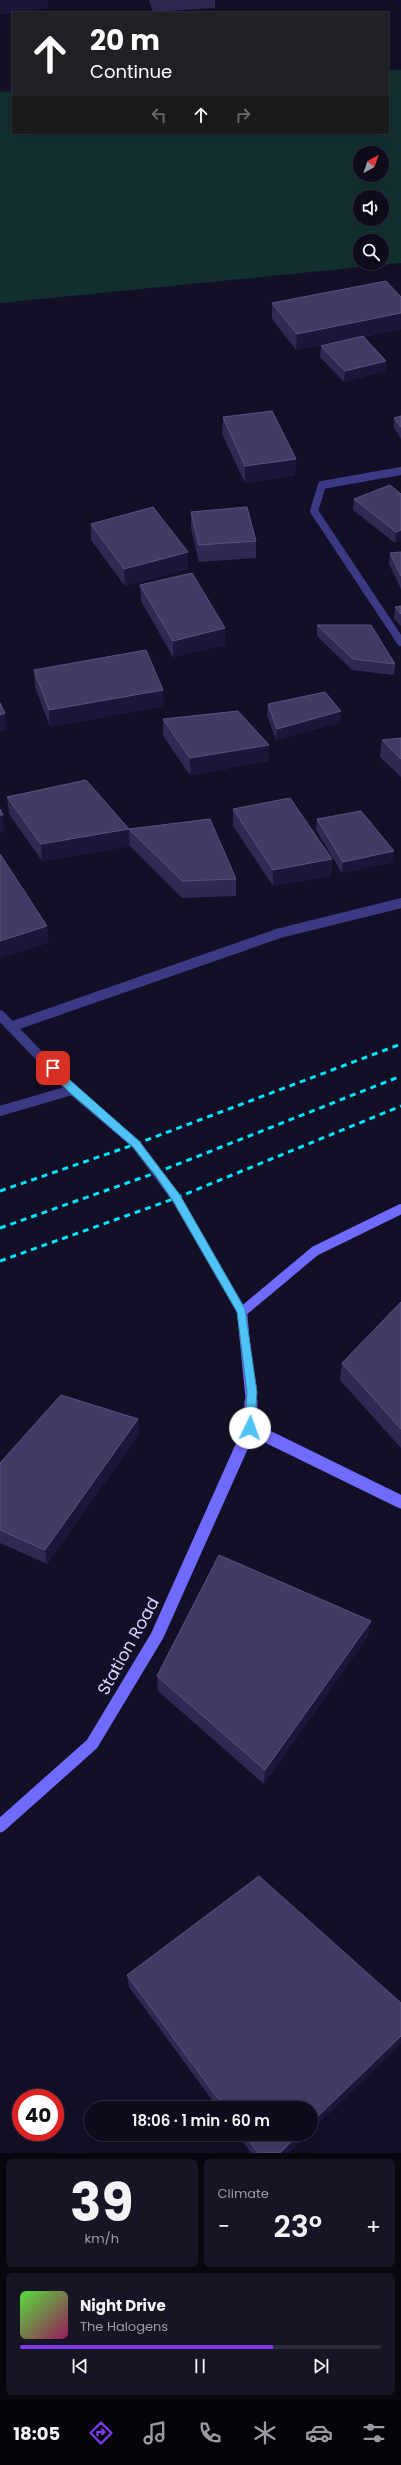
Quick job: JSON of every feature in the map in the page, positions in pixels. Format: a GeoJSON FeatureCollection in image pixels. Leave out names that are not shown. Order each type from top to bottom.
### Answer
{"type":"FeatureCollection","features":[{"type":"Feature","properties":{"kind":"street"},"geometry":{"type":"LineString","coordinates":[[401,471],[322,485],[314,511],[401,642]]}},
{"type":"Feature","properties":{"kind":"street"},"geometry":{"type":"LineString","coordinates":[[13,1026],[280,933],[401,903]]}},
{"type":"Feature","properties":{"kind":"street"},"geometry":{"type":"LineString","coordinates":[[0,1015],[13,1026],[72,1090],[136,1144],[176,1198],[242,1312],[252,1392],[250,1428],[401,1502]]}},
{"type":"Feature","properties":{"kind":"street"},"geometry":{"type":"LineString","coordinates":[[0,1111],[72,1090]]}},
{"type":"Feature","properties":{"kind":"street"},"geometry":{"type":"LineString","coordinates":[[242,1312],[315,1251],[401,1209]]}},
{"type":"Feature","properties":{"kind":"street","name":"Station Road"},"geometry":{"type":"LineString","coordinates":[[0,1826],[92,1744],[157,1636],[250,1428]]}},
{"type":"Feature","properties":{"kind":"green space"},"geometry":{"type":"Polygon","coordinates":[[[389,70],[401,70],[401,263],[389,264],[389,234],[353,234],[353,268],[0,303],[0,92],[12,91],[12,134],[389,134],[389,70]]]}},
{"type":"Feature","properties":{"kind":"building"},"geometry":{"type":"Polygon","coordinates":[[[386,281],[401,297],[401,313],[297,334],[272,303],[386,281]]]}},
{"type":"Feature","properties":{"kind":"building"},"geometry":{"type":"Polygon","coordinates":[[[363,336],[386,361],[345,371],[321,346],[363,336]]]}},
{"type":"Feature","properties":{"kind":"building"},"geometry":{"type":"Polygon","coordinates":[[[272,411],[296,459],[245,466],[223,417],[272,411]]]}},
{"type":"Feature","properties":{"kind":"building"},"geometry":{"type":"Polygon","coordinates":[[[401,416],[401,427],[394,418],[401,416]]]}},
{"type":"Feature","properties":{"kind":"building"},"geometry":{"type":"Polygon","coordinates":[[[390,485],[401,494],[401,530],[396,532],[354,499],[390,485]]]}},
{"type":"Feature","properties":{"kind":"building"},"geometry":{"type":"Polygon","coordinates":[[[153,507],[188,552],[124,569],[91,524],[153,507]]]}},
{"type":"Feature","properties":{"kind":"building"},"geometry":{"type":"Polygon","coordinates":[[[247,507],[256,541],[199,545],[191,512],[247,507]]]}},
{"type":"Feature","properties":{"kind":"building"},"geometry":{"type":"Polygon","coordinates":[[[401,552],[401,576],[390,553],[401,552]]]}},
{"type":"Feature","properties":{"kind":"building"},"geometry":{"type":"Polygon","coordinates":[[[192,573],[225,628],[173,641],[140,585],[192,573]]]}},
{"type":"Feature","properties":{"kind":"building"},"geometry":{"type":"Polygon","coordinates":[[[401,606],[401,614],[395,607],[401,606]]]}},
{"type":"Feature","properties":{"kind":"building"},"geometry":{"type":"Polygon","coordinates":[[[317,625],[371,625],[395,664],[353,659],[317,625]]]}},
{"type":"Feature","properties":{"kind":"building"},"geometry":{"type":"Polygon","coordinates":[[[146,650],[163,690],[49,710],[34,670],[146,650]]]}},
{"type":"Feature","properties":{"kind":"building"},"geometry":{"type":"Polygon","coordinates":[[[325,692],[341,711],[277,729],[268,704],[325,692]]]}},
{"type":"Feature","properties":{"kind":"building"},"geometry":{"type":"Polygon","coordinates":[[[0,703],[5,713],[0,715],[0,703]]]}},
{"type":"Feature","properties":{"kind":"building"},"geometry":{"type":"Polygon","coordinates":[[[238,711],[269,745],[190,758],[163,719],[238,711]]]}},
{"type":"Feature","properties":{"kind":"building"},"geometry":{"type":"Polygon","coordinates":[[[401,738],[401,759],[382,740],[401,738]]]}},
{"type":"Feature","properties":{"kind":"building"},"geometry":{"type":"Polygon","coordinates":[[[86,780],[129,829],[41,844],[7,797],[86,780]]]}},
{"type":"Feature","properties":{"kind":"building"},"geometry":{"type":"Polygon","coordinates":[[[290,798],[332,859],[273,870],[233,809],[290,798]]]}},
{"type":"Feature","properties":{"kind":"building"},"geometry":{"type":"Polygon","coordinates":[[[361,811],[394,851],[343,862],[317,819],[361,811]]]}},
{"type":"Feature","properties":{"kind":"building"},"geometry":{"type":"Polygon","coordinates":[[[210,819],[236,879],[182,881],[129,829],[210,819]]]}},
{"type":"Feature","properties":{"kind":"building"},"geometry":{"type":"Polygon","coordinates":[[[0,854],[47,926],[0,941],[0,854]]]}},
{"type":"Feature","properties":{"kind":"building"},"geometry":{"type":"Polygon","coordinates":[[[401,1302],[401,1429],[342,1363],[401,1302]]]}},
{"type":"Feature","properties":{"kind":"building"},"geometry":{"type":"Polygon","coordinates":[[[61,1395],[138,1419],[45,1550],[0,1530],[0,1463],[61,1395]]]}},
{"type":"Feature","properties":{"kind":"building"},"geometry":{"type":"Polygon","coordinates":[[[219,1555],[371,1621],[265,1770],[157,1676],[219,1555]]]}},
{"type":"Feature","properties":{"kind":"building"},"geometry":{"type":"Polygon","coordinates":[[[259,1876],[401,2003],[401,2036],[318,2116],[318,2101],[220,2101],[127,1975],[259,1876]]]}},
{"type":"Feature","properties":{"kind":"building"},"geometry":{"type":"Polygon","coordinates":[[[249,2141],[292,2141],[280,2153],[258,2153],[249,2141]]]}},
{"type":"Feature","properties":{"kind":"railway"},"geometry":{"type":"LineString","coordinates":[[0,1191],[136,1144],[401,1044]]}},
{"type":"Feature","properties":{"kind":"railway"},"geometry":{"type":"LineString","coordinates":[[0,1228],[158,1172],[401,1076]]}},
{"type":"Feature","properties":{"kind":"railway"},"geometry":{"type":"LineString","coordinates":[[0,1261],[176,1198],[401,1106]]}},
{"type":"Feature","properties":{"kind":"route"},"geometry":{"type":"LineString","coordinates":[[53,1068],[72,1090],[136,1144],[158,1172],[176,1198],[242,1312],[252,1392],[250,1428]]}}]}
